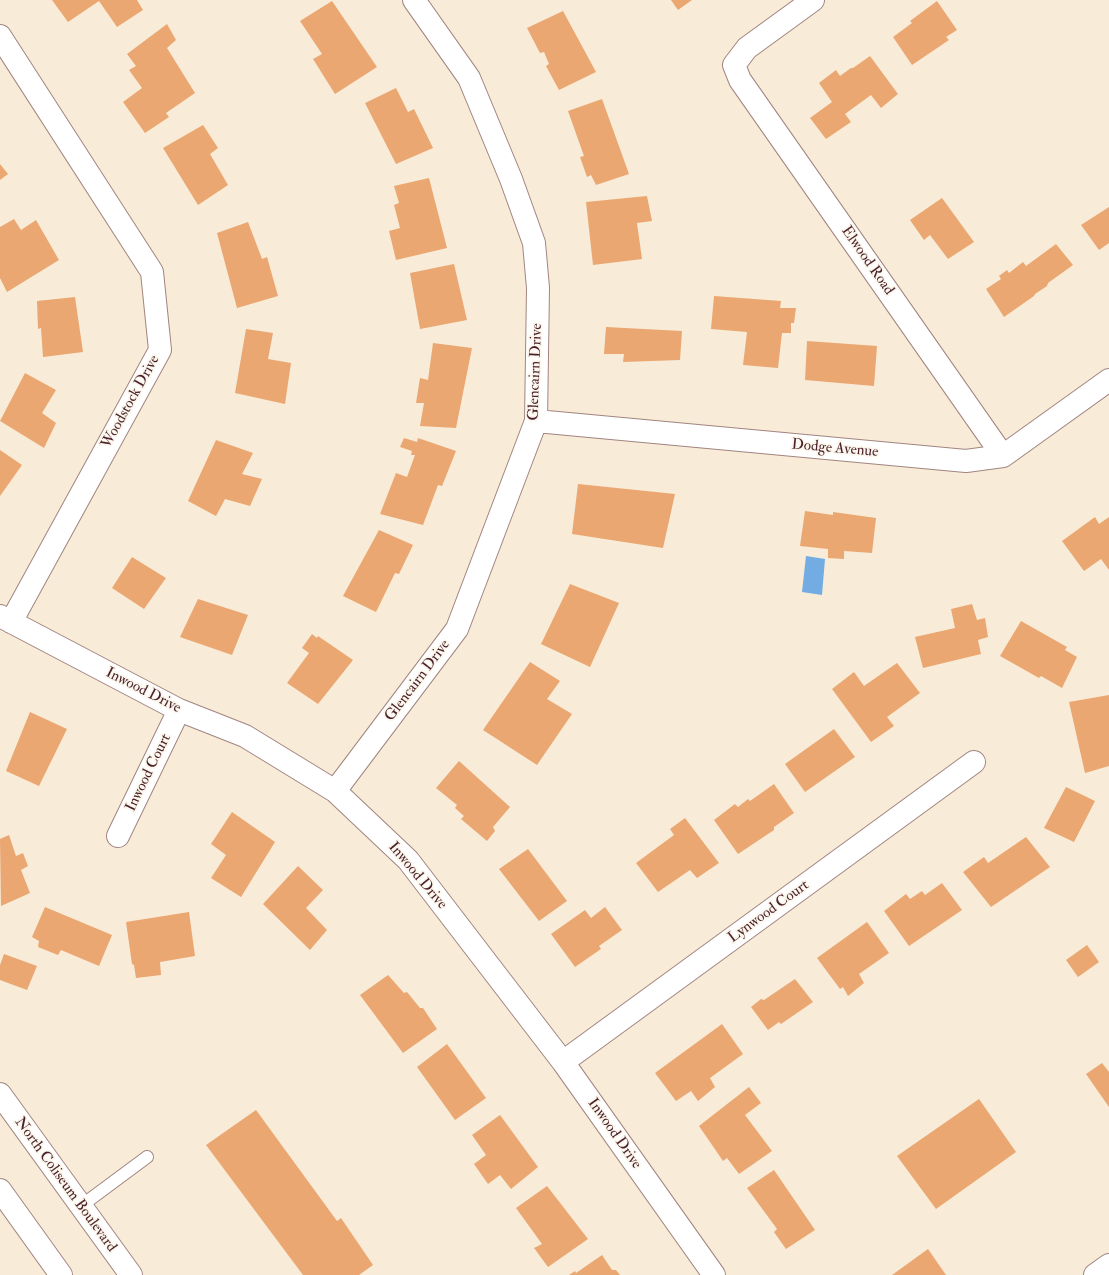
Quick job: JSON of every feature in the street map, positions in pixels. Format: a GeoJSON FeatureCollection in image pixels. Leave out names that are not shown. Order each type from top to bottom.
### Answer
{"type":"FeatureCollection","features":[{"type":"Feature","properties":{"kind":"main road","name":"Glencairn Drive"},"geometry":{"type":"LineString","coordinates":[[335,791],[457,629],[536,421],[538,288],[534,243],[511,179],[469,78],[414,0]]}},
{"type":"Feature","properties":{"kind":"main road","name":"Elwood Road"},"geometry":{"type":"LineString","coordinates":[[813,0],[747,48],[734,65],[740,80],[1003,456]]}},
{"type":"Feature","properties":{"kind":"main road","name":"Woodstock Drive"},"geometry":{"type":"LineString","coordinates":[[0,36],[152,272],[160,350],[5,619]]}},
{"type":"Feature","properties":{"kind":"main road","name":"Dodge Avenue"},"geometry":{"type":"LineString","coordinates":[[536,421],[966,461],[1003,456],[1109,380]]}},
{"type":"Feature","properties":{"kind":"main road","name":"Inwood Drive"},"geometry":{"type":"LineString","coordinates":[[5,619],[179,710],[245,736],[335,791],[408,860],[563,1062],[714,1275]]}},
{"type":"Feature","properties":{"kind":"main road","name":"Inwood Court"},"geometry":{"type":"LineString","coordinates":[[118,836],[179,710]]}},
{"type":"Feature","properties":{"kind":"main road","name":"Lynwood Court"},"geometry":{"type":"LineString","coordinates":[[563,1062],[974,762]]}},
{"type":"Feature","properties":{"kind":"main road","name":"North Coliseum Boulevard"},"geometry":{"type":"LineString","coordinates":[[0,1094],[131,1275]]}},
{"type":"Feature","properties":{"kind":"main road"},"geometry":{"type":"LineString","coordinates":[[0,1190],[61,1275]]}},
{"type":"Feature","properties":{"kind":"main road"},"geometry":{"type":"LineString","coordinates":[[1095,1275],[1109,1265]]}},
{"type":"Feature","properties":{"kind":"lane"},"geometry":{"type":"LineString","coordinates":[[81,1206],[147,1157]]}},
{"type":"Feature","properties":{"kind":"water"},"geometry":{"type":"Polygon","coordinates":[[[806,556],[825,559],[822,595],[802,592],[806,556]]]}},
{"type":"Feature","properties":{"kind":"building"},"geometry":{"type":"Polygon","coordinates":[[[52,0],[137,0],[143,10],[117,27],[99,1],[68,22],[52,0]]]}},
{"type":"Feature","properties":{"kind":"building"},"geometry":{"type":"Polygon","coordinates":[[[671,0],[692,0],[678,10],[671,0]]]}},
{"type":"Feature","properties":{"kind":"building"},"geometry":{"type":"Polygon","coordinates":[[[332,1],[377,67],[335,94],[313,59],[322,54],[300,21],[332,1]]]}},
{"type":"Feature","properties":{"kind":"building"},"geometry":{"type":"Polygon","coordinates":[[[937,1],[957,30],[946,37],[949,40],[912,65],[893,37],[912,23],[910,21],[937,1]]]}},
{"type":"Feature","properties":{"kind":"building"},"geometry":{"type":"Polygon","coordinates":[[[563,11],[596,72],[559,90],[546,66],[549,64],[544,52],[540,53],[527,28],[563,11]]]}},
{"type":"Feature","properties":{"kind":"building"},"geometry":{"type":"Polygon","coordinates":[[[167,24],[176,40],[167,48],[195,93],[166,113],[169,117],[145,133],[123,102],[142,88],[129,70],[136,66],[127,54],[167,24]]]}},
{"type":"Feature","properties":{"kind":"building"},"geometry":{"type":"Polygon","coordinates":[[[870,56],[898,94],[881,108],[871,95],[845,114],[851,122],[826,139],[810,118],[832,102],[819,83],[836,70],[840,76],[870,56]]]}},
{"type":"Feature","properties":{"kind":"building"},"geometry":{"type":"Polygon","coordinates":[[[396,88],[408,112],[414,109],[433,148],[396,164],[365,103],[396,88]]]}},
{"type":"Feature","properties":{"kind":"building"},"geometry":{"type":"Polygon","coordinates":[[[602,99],[629,174],[596,185],[591,175],[587,177],[580,157],[584,156],[568,111],[602,99]]]}},
{"type":"Feature","properties":{"kind":"building"},"geometry":{"type":"Polygon","coordinates":[[[203,125],[218,148],[210,154],[228,185],[198,205],[163,148],[203,125]]]}},
{"type":"Feature","properties":{"kind":"building"},"geometry":{"type":"Polygon","coordinates":[[[0,164],[8,174],[0,180],[0,164]]]}},
{"type":"Feature","properties":{"kind":"building"},"geometry":{"type":"Polygon","coordinates":[[[429,178],[447,248],[396,260],[389,231],[400,228],[394,205],[399,203],[394,186],[429,178]]]}},
{"type":"Feature","properties":{"kind":"building"},"geometry":{"type":"Polygon","coordinates":[[[647,196],[652,221],[637,223],[642,259],[593,265],[586,202],[647,196]]]}},
{"type":"Feature","properties":{"kind":"building"},"geometry":{"type":"Polygon","coordinates":[[[942,198],[974,242],[948,259],[930,235],[924,240],[910,220],[942,198]]]}},
{"type":"Feature","properties":{"kind":"building"},"geometry":{"type":"Polygon","coordinates":[[[1109,207],[1109,243],[1099,250],[1081,225],[1109,207]]]}},
{"type":"Feature","properties":{"kind":"building"},"geometry":{"type":"Polygon","coordinates":[[[14,219],[21,230],[36,220],[59,260],[7,292],[0,278],[0,227],[14,219]]]}},
{"type":"Feature","properties":{"kind":"building"},"geometry":{"type":"Polygon","coordinates":[[[248,222],[262,259],[267,257],[278,296],[237,308],[217,233],[248,222]]]}},
{"type":"Feature","properties":{"kind":"building"},"geometry":{"type":"Polygon","coordinates":[[[1056,244],[1073,265],[1048,283],[1047,286],[1034,296],[1004,317],[986,289],[1001,279],[999,276],[1007,270],[1009,273],[1023,262],[1026,266],[1056,244]]]}},
{"type":"Feature","properties":{"kind":"building"},"geometry":{"type":"Polygon","coordinates":[[[454,264],[467,320],[420,329],[410,273],[454,264]]]}},
{"type":"Feature","properties":{"kind":"building"},"geometry":{"type":"Polygon","coordinates":[[[714,296],[781,301],[780,308],[796,308],[794,323],[791,323],[791,333],[782,333],[778,368],[743,365],[747,332],[711,329],[714,296]]]}},
{"type":"Feature","properties":{"kind":"building"},"geometry":{"type":"Polygon","coordinates":[[[75,297],[83,352],[43,357],[41,328],[38,329],[37,301],[75,297]]]}},
{"type":"Feature","properties":{"kind":"building"},"geometry":{"type":"Polygon","coordinates":[[[606,327],[682,331],[680,360],[623,362],[624,354],[604,354],[606,327]]]}},
{"type":"Feature","properties":{"kind":"building"},"geometry":{"type":"Polygon","coordinates":[[[246,329],[273,333],[268,359],[291,363],[285,404],[235,393],[246,329]]]}},
{"type":"Feature","properties":{"kind":"building"},"geometry":{"type":"Polygon","coordinates":[[[807,341],[877,346],[874,386],[805,380],[807,341]]]}},
{"type":"Feature","properties":{"kind":"building"},"geometry":{"type":"Polygon","coordinates":[[[433,343],[472,348],[456,428],[420,426],[424,403],[416,403],[420,378],[428,380],[433,343]]]}},
{"type":"Feature","properties":{"kind":"building"},"geometry":{"type":"Polygon","coordinates":[[[25,373],[56,390],[42,413],[56,423],[44,448],[0,421],[25,373]]]}},
{"type":"Feature","properties":{"kind":"building"},"geometry":{"type":"Polygon","coordinates":[[[404,438],[417,442],[418,438],[456,451],[442,486],[438,485],[423,525],[380,514],[396,473],[407,477],[415,455],[411,455],[412,451],[400,447],[404,438]]]}},
{"type":"Feature","properties":{"kind":"building"},"geometry":{"type":"Polygon","coordinates":[[[216,440],[253,453],[242,474],[262,479],[250,506],[225,499],[216,516],[188,501],[216,440]]]}},
{"type":"Feature","properties":{"kind":"building"},"geometry":{"type":"Polygon","coordinates":[[[0,450],[22,465],[0,496],[0,450]]]}},
{"type":"Feature","properties":{"kind":"building"},"geometry":{"type":"Polygon","coordinates":[[[578,484],[675,494],[663,548],[572,534],[578,484]]]}},
{"type":"Feature","properties":{"kind":"building"},"geometry":{"type":"Polygon","coordinates":[[[805,511],[833,515],[833,512],[876,518],[872,553],[844,551],[844,559],[828,558],[828,549],[800,546],[805,511]]]}},
{"type":"Feature","properties":{"kind":"building"},"geometry":{"type":"Polygon","coordinates":[[[1095,517],[1099,524],[1109,517],[1109,570],[1101,559],[1084,571],[1062,541],[1095,517]]]}},
{"type":"Feature","properties":{"kind":"building"},"geometry":{"type":"Polygon","coordinates":[[[379,530],[413,545],[399,574],[395,573],[376,612],[343,596],[379,530]]]}},
{"type":"Feature","properties":{"kind":"building"},"geometry":{"type":"Polygon","coordinates":[[[132,557],[166,578],[144,609],[112,588],[132,557]]]}},
{"type":"Feature","properties":{"kind":"building"},"geometry":{"type":"Polygon","coordinates":[[[570,584],[619,603],[590,667],[541,644],[570,584]]]}},
{"type":"Feature","properties":{"kind":"building"},"geometry":{"type":"Polygon","coordinates":[[[198,599],[248,615],[232,655],[180,637],[198,599]]]}},
{"type":"Feature","properties":{"kind":"building"},"geometry":{"type":"Polygon","coordinates":[[[972,604],[977,620],[985,618],[988,637],[978,640],[981,654],[923,668],[915,637],[955,628],[951,609],[972,604]]]}},
{"type":"Feature","properties":{"kind":"building"},"geometry":{"type":"Polygon","coordinates":[[[1021,621],[1067,647],[1065,650],[1077,657],[1062,688],[1041,676],[1039,678],[1000,656],[1021,621]]]}},
{"type":"Feature","properties":{"kind":"building"},"geometry":{"type":"Polygon","coordinates":[[[312,634],[317,638],[318,636],[353,660],[318,704],[287,683],[309,653],[302,648],[312,634]]]}},
{"type":"Feature","properties":{"kind":"building"},"geometry":{"type":"Polygon","coordinates":[[[530,662],[560,681],[547,699],[572,714],[537,765],[483,730],[530,662]]]}},
{"type":"Feature","properties":{"kind":"building"},"geometry":{"type":"Polygon","coordinates":[[[897,663],[920,693],[887,717],[894,726],[871,742],[832,689],[854,672],[864,686],[897,663]]]}},
{"type":"Feature","properties":{"kind":"building"},"geometry":{"type":"Polygon","coordinates":[[[1109,695],[1109,766],[1085,773],[1069,702],[1109,695]]]}},
{"type":"Feature","properties":{"kind":"building"},"geometry":{"type":"Polygon","coordinates":[[[30,712],[67,729],[39,786],[6,771],[30,712]]]}},
{"type":"Feature","properties":{"kind":"building"},"geometry":{"type":"Polygon","coordinates":[[[834,729],[855,757],[805,792],[785,764],[834,729]]]}},
{"type":"Feature","properties":{"kind":"building"},"geometry":{"type":"Polygon","coordinates":[[[459,761],[510,807],[493,827],[495,831],[487,841],[461,819],[464,816],[455,808],[457,805],[436,788],[459,761]]]}},
{"type":"Feature","properties":{"kind":"building"},"geometry":{"type":"Polygon","coordinates":[[[774,784],[794,813],[774,827],[774,830],[738,854],[714,820],[735,804],[738,807],[748,799],[750,801],[774,784]]]}},
{"type":"Feature","properties":{"kind":"building"},"geometry":{"type":"Polygon","coordinates":[[[1066,787],[1095,801],[1074,842],[1044,828],[1066,787]]]}},
{"type":"Feature","properties":{"kind":"building"},"geometry":{"type":"Polygon","coordinates":[[[232,812],[275,842],[241,897],[211,878],[226,855],[211,844],[232,812]]]}},
{"type":"Feature","properties":{"kind":"building"},"geometry":{"type":"Polygon","coordinates":[[[685,818],[719,863],[697,878],[690,870],[658,892],[636,863],[674,835],[670,829],[685,818]]]}},
{"type":"Feature","properties":{"kind":"building"},"geometry":{"type":"Polygon","coordinates":[[[9,835],[16,856],[23,853],[28,866],[21,870],[30,893],[1,906],[0,839],[9,835]]]}},
{"type":"Feature","properties":{"kind":"building"},"geometry":{"type":"Polygon","coordinates":[[[1026,837],[1050,867],[991,907],[963,872],[984,857],[988,863],[1026,837]]]}},
{"type":"Feature","properties":{"kind":"building"},"geometry":{"type":"Polygon","coordinates":[[[528,849],[567,901],[539,921],[499,869],[528,849]]]}},
{"type":"Feature","properties":{"kind":"building"},"geometry":{"type":"Polygon","coordinates":[[[298,866],[323,890],[306,908],[327,930],[310,950],[263,904],[298,866]]]}},
{"type":"Feature","properties":{"kind":"building"},"geometry":{"type":"Polygon","coordinates":[[[942,883],[962,910],[909,946],[884,911],[906,894],[910,899],[922,891],[925,895],[942,883]]]}},
{"type":"Feature","properties":{"kind":"building"},"geometry":{"type":"Polygon","coordinates":[[[45,907],[112,935],[99,966],[61,950],[58,955],[38,947],[39,941],[32,937],[45,907]]]}},
{"type":"Feature","properties":{"kind":"building"},"geometry":{"type":"Polygon","coordinates":[[[605,907],[622,930],[599,946],[601,949],[575,967],[551,934],[585,910],[591,918],[605,907]]]}},
{"type":"Feature","properties":{"kind":"building"},"geometry":{"type":"Polygon","coordinates":[[[189,912],[195,956],[160,962],[161,975],[136,978],[134,965],[132,964],[126,922],[189,912]]]}},
{"type":"Feature","properties":{"kind":"building"},"geometry":{"type":"Polygon","coordinates":[[[867,922],[889,953],[859,974],[864,983],[848,996],[843,987],[840,989],[817,958],[867,922]]]}},
{"type":"Feature","properties":{"kind":"building"},"geometry":{"type":"Polygon","coordinates":[[[1087,945],[1099,962],[1078,977],[1066,960],[1087,945]]]}},
{"type":"Feature","properties":{"kind":"building"},"geometry":{"type":"Polygon","coordinates":[[[4,954],[37,966],[27,990],[0,980],[0,965],[4,954]]]}},
{"type":"Feature","properties":{"kind":"building"},"geometry":{"type":"Polygon","coordinates":[[[388,975],[404,993],[407,992],[420,1008],[423,1008],[437,1029],[403,1053],[360,995],[388,975]]]}},
{"type":"Feature","properties":{"kind":"building"},"geometry":{"type":"Polygon","coordinates":[[[795,979],[813,1002],[781,1024],[779,1022],[768,1030],[751,1007],[761,999],[764,1000],[795,979]]]}},
{"type":"Feature","properties":{"kind":"building"},"geometry":{"type":"Polygon","coordinates":[[[722,1024],[743,1054],[710,1078],[715,1087],[698,1101],[691,1091],[676,1101],[655,1073],[722,1024]]]}},
{"type":"Feature","properties":{"kind":"building"},"geometry":{"type":"Polygon","coordinates":[[[447,1044],[486,1098],[455,1120],[417,1067],[447,1044]]]}},
{"type":"Feature","properties":{"kind":"building"},"geometry":{"type":"Polygon","coordinates":[[[1102,1063],[1109,1072],[1109,1107],[1086,1074],[1102,1063]]]}},
{"type":"Feature","properties":{"kind":"building"},"geometry":{"type":"Polygon","coordinates":[[[749,1087],[761,1103],[745,1115],[772,1151],[739,1174],[727,1158],[723,1161],[699,1126],[749,1087]]]}},
{"type":"Feature","properties":{"kind":"building"},"geometry":{"type":"Polygon","coordinates":[[[979,1099],[1016,1152],[936,1209],[897,1156],[979,1099]]]}},
{"type":"Feature","properties":{"kind":"building"},"geometry":{"type":"Polygon","coordinates":[[[256,1110],[337,1221],[341,1218],[373,1265],[359,1275],[303,1275],[206,1145],[256,1110]]]}},
{"type":"Feature","properties":{"kind":"building"},"geometry":{"type":"Polygon","coordinates":[[[500,1115],[538,1167],[511,1189],[500,1175],[488,1184],[474,1164],[486,1155],[472,1135],[500,1115]]]}},
{"type":"Feature","properties":{"kind":"building"},"geometry":{"type":"Polygon","coordinates":[[[774,1170],[815,1230],[786,1249],[774,1232],[777,1229],[747,1188],[774,1170]]]}},
{"type":"Feature","properties":{"kind":"building"},"geometry":{"type":"Polygon","coordinates":[[[547,1186],[588,1239],[548,1267],[534,1248],[542,1244],[516,1208],[547,1186]]]}},
{"type":"Feature","properties":{"kind":"building"},"geometry":{"type":"Polygon","coordinates":[[[928,1249],[946,1275],[892,1275],[928,1249]]]}},
{"type":"Feature","properties":{"kind":"building"},"geometry":{"type":"Polygon","coordinates":[[[602,1255],[612,1270],[616,1270],[620,1275],[569,1275],[575,1271],[576,1273],[602,1255]]]}}]}
